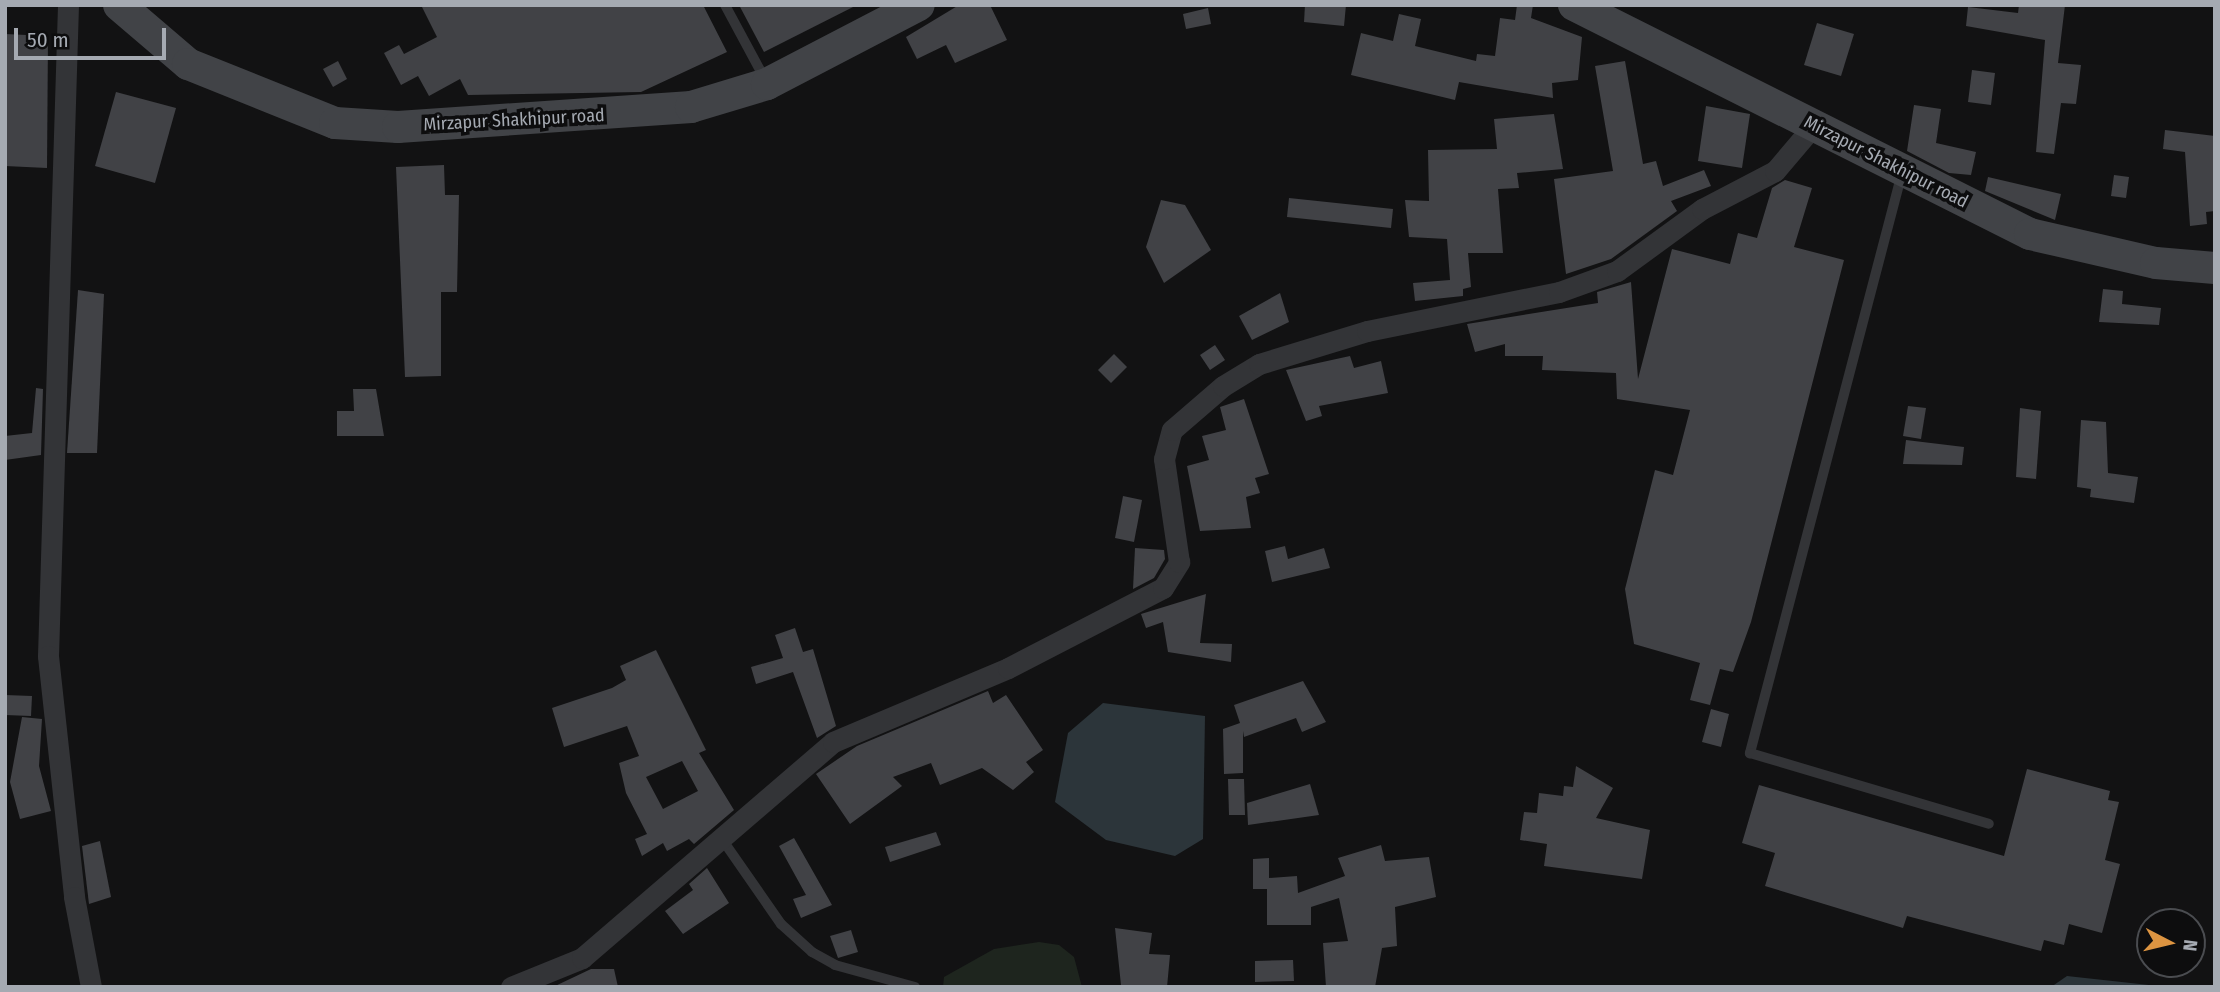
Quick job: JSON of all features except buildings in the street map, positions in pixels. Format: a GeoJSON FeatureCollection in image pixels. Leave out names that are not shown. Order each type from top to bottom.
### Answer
{"type":"FeatureCollection","features":[{"type":"Feature","properties":{"kind":"main road","name":"Mirzapur Shakhipur road"},"geometry":{"type":"LineString","coordinates":[[120,5],[188,64],[335,123],[398,127],[618,115],[691,107],[767,84],[919,5]]}},
{"type":"Feature","properties":{"kind":"main road","name":"Mirzapur Shakhipur road"},"geometry":{"type":"LineString","coordinates":[[1574,5],[2030,234],[2156,263],[2215,268]]}},
{"type":"Feature","properties":{"kind":"street"},"geometry":{"type":"LineString","coordinates":[[68,5],[48,656],[74,897],[91,987]]}},
{"type":"Feature","properties":{"kind":"street"},"geometry":{"type":"LineString","coordinates":[[511,987],[582,958],[724,842],[833,742],[1008,668],[1163,588],[1179,562],[1164,459],[1172,430],[1223,386],[1259,364],[1367,331],[1559,292],[1617,271],[1702,209],[1775,171],[1814,125]]}},
{"type":"Feature","properties":{"kind":"lane"},"geometry":{"type":"LineString","coordinates":[[725,5],[767,84]]}},
{"type":"Feature","properties":{"kind":"lane"},"geometry":{"type":"LineString","coordinates":[[1903,170],[1750,753],[1989,824]]}},
{"type":"Feature","properties":{"kind":"lane"},"geometry":{"type":"LineString","coordinates":[[724,842],[780,924],[812,952],[835,965],[915,987]]}},
{"type":"Feature","properties":{"kind":"shaded area"},"geometry":{"type":"Polygon","coordinates":[[[1103,703],[1205,716],[1203,839],[1175,856],[1106,840],[1055,802],[1068,733],[1103,703]]]}},
{"type":"Feature","properties":{"kind":"shaded area"},"geometry":{"type":"Polygon","coordinates":[[[1039,942],[1059,945],[1074,957],[1082,987],[943,987],[944,977],[994,949],[1039,942]]]}},
{"type":"Feature","properties":{"kind":"shaded area"},"geometry":{"type":"Polygon","coordinates":[[[2067,976],[2167,987],[2051,987],[2067,976]]]}}]}
